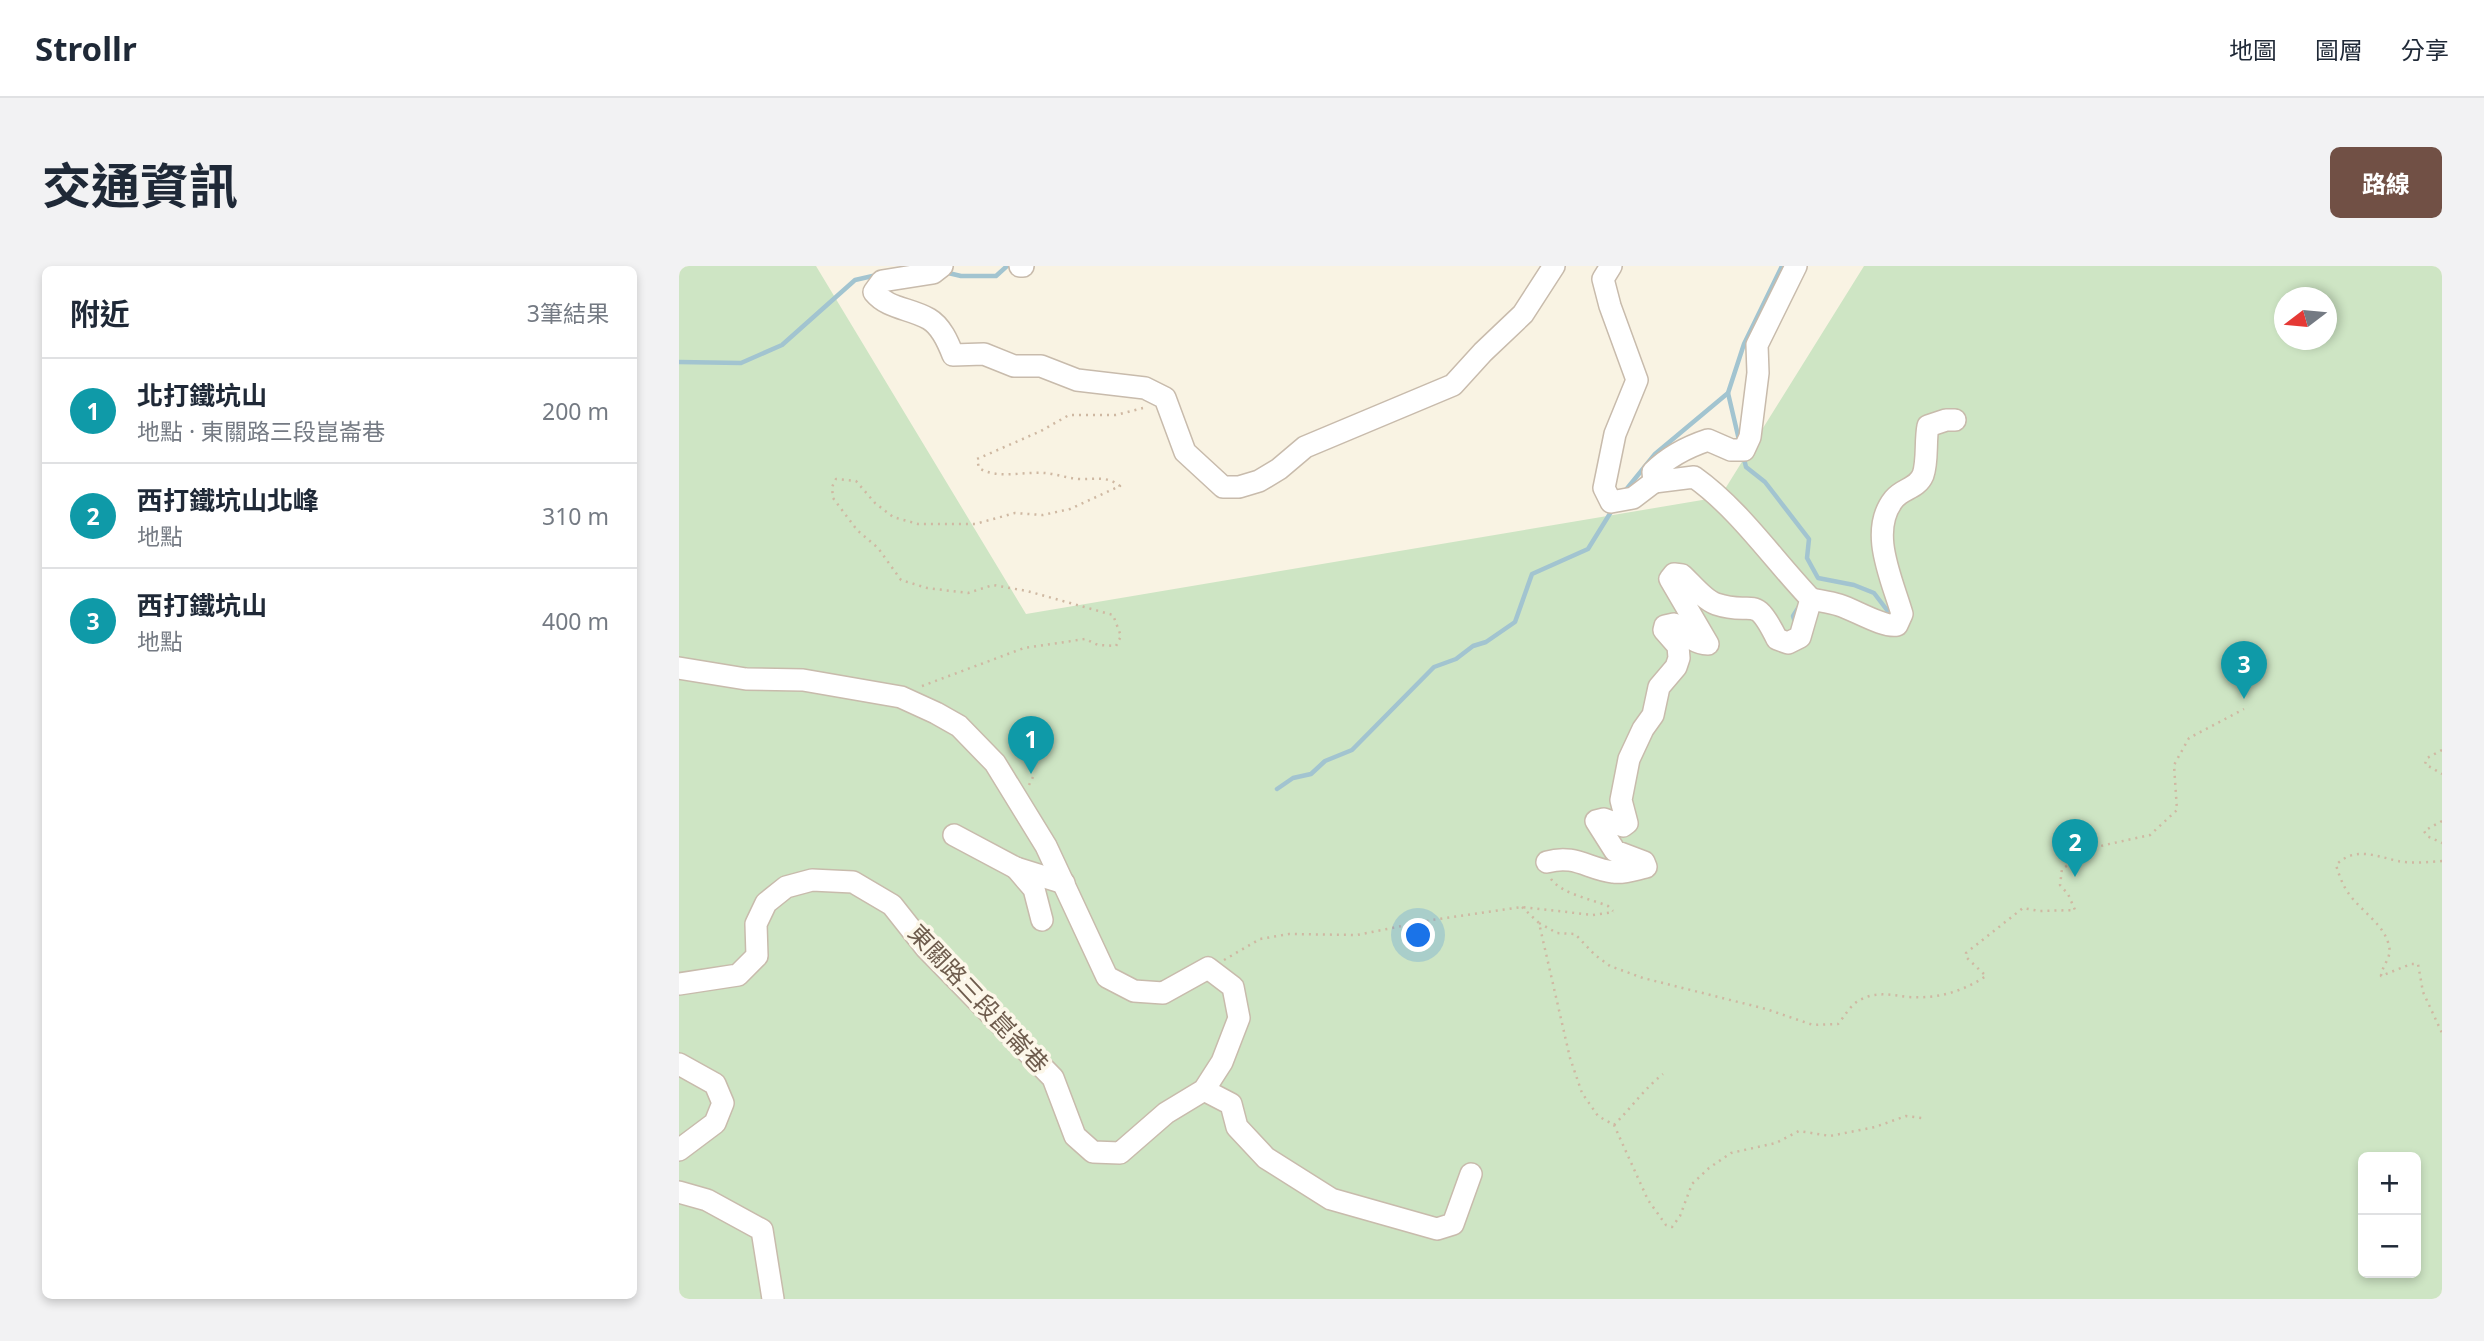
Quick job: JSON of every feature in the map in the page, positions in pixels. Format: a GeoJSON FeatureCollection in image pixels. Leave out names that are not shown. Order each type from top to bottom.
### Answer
{"type":"FeatureCollection","features":[{"type":"Feature","properties":{"kind":"street"},"geometry":{"type":"LineString","coordinates":[[942,266],[933,273],[882,281],[874,292],[882,301],[930,319],[944,335],[953,355],[984,354],[1014,366],[1041,366],[1077,380],[1145,388],[1165,398],[1185,452],[1223,487],[1239,487],[1259,481],[1279,469],[1305,447],[1453,385],[1523,314],[1555,266]]}},
{"type":"Feature","properties":{"kind":"street"},"geometry":{"type":"LineString","coordinates":[[1611,266],[1603,279],[1637,380],[1615,433],[1604,488],[1611,502],[1633,498],[1654,482],[1693,477],[1709,488],[1811,599],[1868,615],[1889,627],[1898,625],[1902,614],[1882,540],[1884,522],[1895,498],[1916,486],[1924,473],[1929,426],[1955,420]]}},
{"type":"Feature","properties":{"kind":"street"},"geometry":{"type":"LineString","coordinates":[[1654,482],[1653,472],[1664,461],[1687,447],[1708,440],[1731,450],[1744,450],[1750,437],[1758,373],[1757,345],[1796,266]]}},
{"type":"Feature","properties":{"kind":"street"},"geometry":{"type":"LineString","coordinates":[[1547,862],[1583,862],[1617,873],[1647,867],[1644,862],[1615,851],[1596,821],[1604,819],[1623,826],[1627,823],[1621,800],[1629,759],[1653,715],[1659,687],[1676,667],[1679,658],[1678,646],[1664,630],[1665,626],[1674,624],[1687,636],[1708,644],[1669,579],[1674,575],[1682,575],[1713,603],[1758,608],[1765,615],[1777,639],[1789,643],[1800,637],[1811,599]]}},
{"type":"Feature","properties":{"kind":"street"},"geometry":{"type":"LineString","coordinates":[[679,668],[746,679],[803,680],[901,697],[959,726],[995,763],[1046,846],[1107,977],[1134,991],[1163,993],[1208,968]]}},
{"type":"Feature","properties":{"kind":"street"},"geometry":{"type":"LineString","coordinates":[[954,835],[1016,868],[1064,883]]}},
{"type":"Feature","properties":{"kind":"street"},"geometry":{"type":"LineString","coordinates":[[1016,868],[1034,888],[1042,920]]}},
{"type":"Feature","properties":{"kind":"street","name":"東關路三段崑崙巷"},"geometry":{"type":"LineString","coordinates":[[679,984],[738,975],[757,956],[756,924],[766,903],[786,887],[812,880],[853,882],[892,905],[926,948],[1052,1078],[1075,1136],[1093,1152],[1120,1153],[1165,1113],[1204,1090],[1222,1062],[1238,1018],[1233,987],[1208,968]]}},
{"type":"Feature","properties":{"kind":"street"},"geometry":{"type":"LineString","coordinates":[[679,1064],[715,1084],[723,1103],[715,1123],[679,1150]]}},
{"type":"Feature","properties":{"kind":"street"},"geometry":{"type":"LineString","coordinates":[[1204,1090],[1231,1104],[1237,1127],[1266,1158],[1331,1199],[1437,1229],[1453,1224],[1471,1174]]}},
{"type":"Feature","properties":{"kind":"street"},"geometry":{"type":"LineString","coordinates":[[679,1192],[706,1200],[762,1230],[773,1299]]}},
{"type":"Feature","properties":{"kind":"path"},"geometry":{"type":"LineString","coordinates":[[901,697],[928,682],[1024,648],[1086,639],[1098,645],[1116,646],[1121,636],[1112,615],[1027,591],[993,585],[968,593],[927,588],[901,580],[878,548],[857,530],[832,498],[832,487],[836,479],[856,481],[875,503],[893,517],[918,524],[975,524],[1015,513],[1042,515],[1070,509],[1120,486],[1111,479],[1075,479],[1044,473],[1015,475],[985,472],[979,468],[977,460],[1069,415],[1116,415],[1147,407],[1165,398]]}},
{"type":"Feature","properties":{"kind":"path"},"geometry":{"type":"LineString","coordinates":[[1523,907],[1539,923],[1557,933],[1575,934],[1610,966],[1643,978],[1766,1009],[1813,1025],[1837,1024],[1859,1000],[1884,993],[1937,997],[1959,991],[1986,976],[1966,957],[1966,953],[2023,908],[2039,911],[2075,910],[2068,894],[2060,885],[2062,869],[2096,847],[2150,835],[2177,810],[2174,765],[2189,738],[2244,709]]}},
{"type":"Feature","properties":{"kind":"path"},"geometry":{"type":"LineString","coordinates":[[2442,750],[2427,758],[2425,764],[2442,774]]}},
{"type":"Feature","properties":{"kind":"path"},"geometry":{"type":"LineString","coordinates":[[2442,821],[2424,831],[2427,836],[2442,843]]}},
{"type":"Feature","properties":{"kind":"path"},"geometry":{"type":"LineString","coordinates":[[2442,861],[2400,862],[2379,855],[2358,853],[2343,858],[2336,865],[2349,894],[2385,934],[2390,948],[2381,976],[2411,964],[2418,964],[2423,992],[2442,1033]]}},
{"type":"Feature","properties":{"kind":"path"},"geometry":{"type":"LineString","coordinates":[[1208,968],[1261,939],[1289,934],[1357,935],[1432,920],[1523,907],[1593,915],[1614,912],[1608,906],[1555,884],[1550,877],[1547,862]]}},
{"type":"Feature","properties":{"kind":"path"},"geometry":{"type":"LineString","coordinates":[[1539,923],[1570,1058],[1582,1093],[1598,1116],[1614,1125],[1648,1200],[1666,1225],[1672,1227],[1680,1216],[1692,1184],[1731,1153],[1776,1143],[1799,1131],[1830,1136],[1875,1127],[1906,1116],[1922,1118]]}},
{"type":"Feature","properties":{"kind":"path"},"geometry":{"type":"LineString","coordinates":[[1614,1125],[1647,1087],[1663,1074]]}},
{"type":"Feature","properties":{"kind":"green space"},"geometry":{"type":"Polygon","coordinates":[[[679,266],[816,266],[1026,614],[1720,497],[1864,266],[2442,266],[2442,1299],[679,1299],[679,266]]]}},
{"type":"Feature","properties":{"kind":"waterway"},"geometry":{"type":"LineString","coordinates":[[944,272],[961,276],[996,276],[1007,266]]}},
{"type":"Feature","properties":{"kind":"waterway"},"geometry":{"type":"LineString","coordinates":[[1625,491],[1655,454],[1728,393],[1744,344],[1782,266]]}},
{"type":"Feature","properties":{"kind":"waterway"},"geometry":{"type":"LineString","coordinates":[[679,362],[741,363],[782,345],[855,280],[877,275]]}},
{"type":"Feature","properties":{"kind":"waterway"},"geometry":{"type":"LineString","coordinates":[[1728,393],[1739,440]]}},
{"type":"Feature","properties":{"kind":"waterway"},"geometry":{"type":"LineString","coordinates":[[1743,455],[1746,467],[1765,482],[1809,539],[1807,558],[1818,578],[1854,585],[1874,593],[1890,614]]}},
{"type":"Feature","properties":{"kind":"waterway"},"geometry":{"type":"LineString","coordinates":[[1277,789],[1293,778],[1311,774],[1325,761],[1352,750],[1434,667],[1456,659],[1515,622],[1532,574],[1588,549],[1614,507]]}},
{"type":"Feature","properties":{"kind":"waterway"},"geometry":{"type":"LineString","coordinates":[[1795,622],[1793,616],[1800,605]]}},
{"type":"Feature","properties":{"kind":"place","name":"西打鐵坑山"},"geometry":{"type":"Point","coordinates":[2244,699]}},
{"type":"Feature","properties":{"kind":"place","name":"北打鐵坑山"},"geometry":{"type":"Point","coordinates":[1031,774]}},
{"type":"Feature","properties":{"kind":"place","name":"西打鐵坑山北峰"},"geometry":{"type":"Point","coordinates":[2075,877]}}]}
